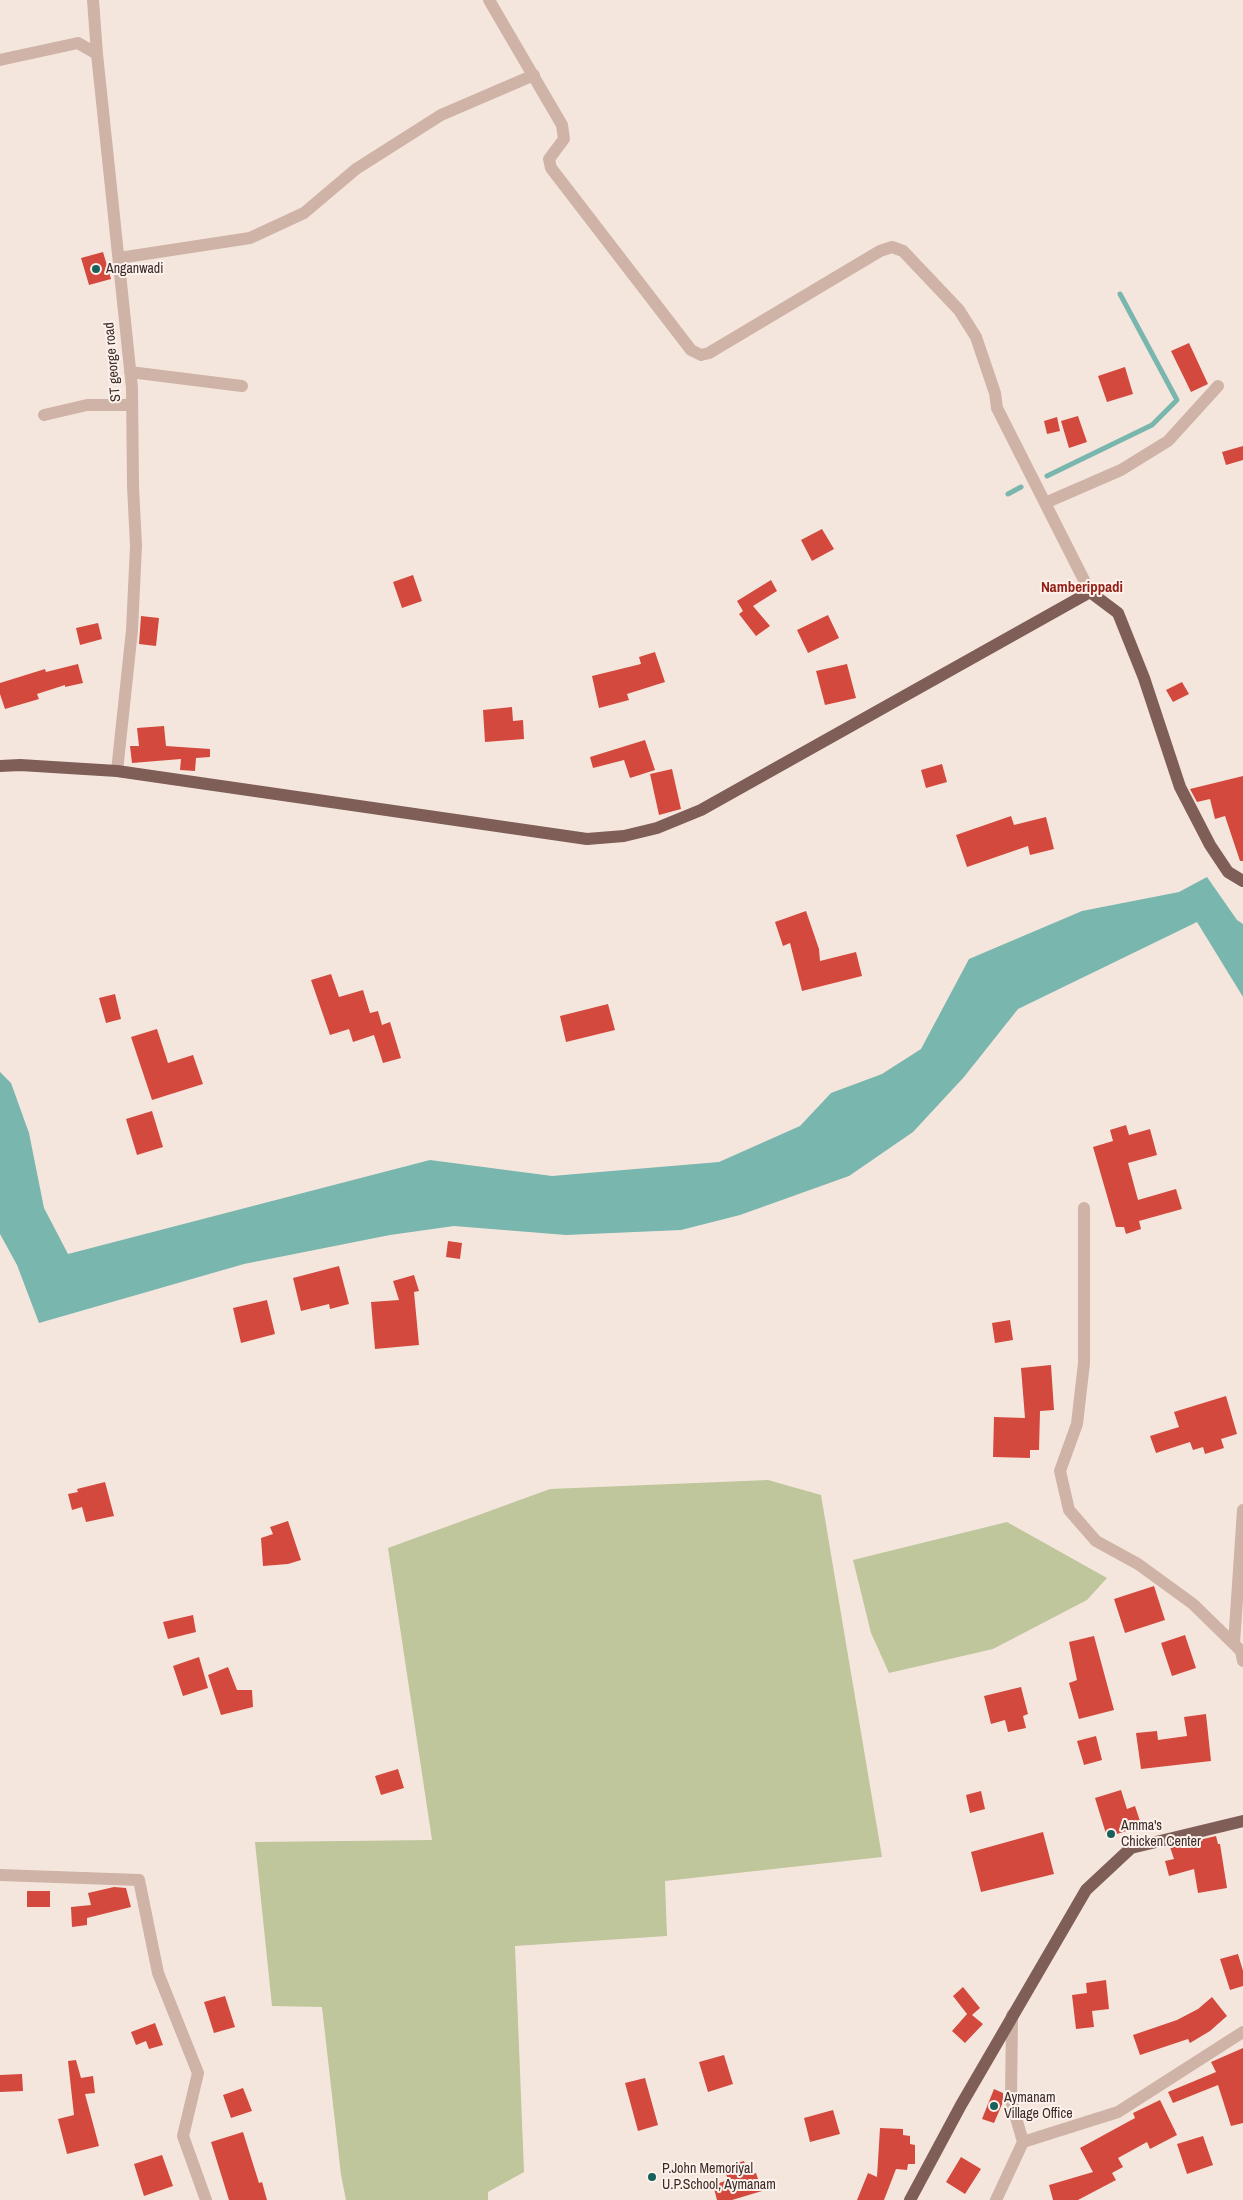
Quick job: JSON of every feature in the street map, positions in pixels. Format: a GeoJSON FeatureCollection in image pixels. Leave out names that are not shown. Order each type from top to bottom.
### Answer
{"type":"FeatureCollection","features":[{"type":"Feature","properties":{"kind":"main road"},"geometry":{"type":"LineString","coordinates":[[0,766],[20,765],[117,771],[587,839],[624,836],[657,828],[701,810],[1090,592],[1118,613],[1144,678],[1180,787],[1210,845],[1228,872],[1243,881]]}},
{"type":"Feature","properties":{"kind":"main road"},"geometry":{"type":"LineString","coordinates":[[910,2200],[960,2105],[1086,1890],[1131,1848],[1243,1821]]}},
{"type":"Feature","properties":{"kind":"street","name":"ST george road"},"geometry":{"type":"LineString","coordinates":[[93,0],[132,405],[136,546],[132,630],[117,771]]}},
{"type":"Feature","properties":{"kind":"street"},"geometry":{"type":"LineString","coordinates":[[489,0],[534,74],[562,125],[564,139],[549,159],[551,168],[691,350],[701,355],[709,353],[880,251],[892,247],[903,251],[960,310],[976,337],[995,393],[997,408],[1090,592]]}},
{"type":"Feature","properties":{"kind":"street"},"geometry":{"type":"LineString","coordinates":[[0,60],[78,43],[97,54]]}},
{"type":"Feature","properties":{"kind":"street"},"geometry":{"type":"LineString","coordinates":[[119,258],[250,238],[304,214],[356,169],[441,115],[534,74]]}},
{"type":"Feature","properties":{"kind":"street"},"geometry":{"type":"LineString","coordinates":[[130,372],[242,386]]}},
{"type":"Feature","properties":{"kind":"street"},"geometry":{"type":"LineString","coordinates":[[1045,503],[1121,470],[1168,441],[1218,386]]}},
{"type":"Feature","properties":{"kind":"street"},"geometry":{"type":"LineString","coordinates":[[44,414],[87,405],[132,405]]}},
{"type":"Feature","properties":{"kind":"street"},"geometry":{"type":"LineString","coordinates":[[1084,1208],[1084,1363],[1078,1424],[1060,1471],[1069,1510],[1096,1542],[1138,1564],[1193,1604],[1241,1651],[1243,1661]]}},
{"type":"Feature","properties":{"kind":"street"},"geometry":{"type":"LineString","coordinates":[[1234,1644],[1243,1510]]}},
{"type":"Feature","properties":{"kind":"street"},"geometry":{"type":"LineString","coordinates":[[0,1875],[139,1880],[158,1973],[198,2073],[183,2136],[206,2200]]}},
{"type":"Feature","properties":{"kind":"street"},"geometry":{"type":"LineString","coordinates":[[996,2200],[1023,2142],[1011,2100],[1012,2015]]}},
{"type":"Feature","properties":{"kind":"street"},"geometry":{"type":"LineString","coordinates":[[1023,2142],[1118,2112],[1243,2032]]}},
{"type":"Feature","properties":{"kind":"green space"},"geometry":{"type":"Polygon","coordinates":[[[768,1480],[821,1495],[882,1857],[665,1881],[667,1936],[515,1946],[524,2172],[488,2192],[488,2200],[346,2200],[341,2175],[322,2007],[272,2006],[255,1842],[432,1840],[388,1548],[550,1489],[768,1480]]]}},
{"type":"Feature","properties":{"kind":"green space"},"geometry":{"type":"Polygon","coordinates":[[[1007,1522],[1107,1578],[1087,1600],[993,1649],[889,1673],[871,1633],[853,1560],[1007,1522]]]}},
{"type":"Feature","properties":{"kind":"water"},"geometry":{"type":"Polygon","coordinates":[[[1207,877],[1237,920],[1243,924],[1243,997],[1197,922],[1018,1009],[964,1077],[913,1132],[849,1176],[740,1215],[681,1230],[566,1235],[454,1226],[390,1235],[244,1264],[39,1323],[17,1265],[0,1234],[0,1072],[11,1083],[29,1133],[44,1208],[68,1254],[430,1160],[552,1176],[719,1162],[800,1126],[831,1093],[882,1074],[921,1049],[969,959],[1082,911],[1179,892],[1207,877]]]}},
{"type":"Feature","properties":{"kind":"building","name":"Anganwadi"},"geometry":{"type":"Polygon","coordinates":[[[103,252],[111,279],[89,285],[81,258],[103,252]]]}},
{"type":"Feature","properties":{"kind":"building"},"geometry":{"type":"Polygon","coordinates":[[[1189,343],[1208,384],[1191,392],[1171,351],[1189,343]]]}},
{"type":"Feature","properties":{"kind":"building"},"geometry":{"type":"Polygon","coordinates":[[[1125,367],[1133,394],[1107,402],[1098,376],[1125,367]]]}},
{"type":"Feature","properties":{"kind":"building"},"geometry":{"type":"Polygon","coordinates":[[[1078,416],[1087,442],[1069,448],[1061,421],[1078,416]]]}},
{"type":"Feature","properties":{"kind":"building"},"geometry":{"type":"Polygon","coordinates":[[[1057,417],[1060,431],[1047,434],[1044,421],[1057,417]]]}},
{"type":"Feature","properties":{"kind":"building"},"geometry":{"type":"Polygon","coordinates":[[[1243,446],[1243,460],[1226,465],[1222,452],[1243,446]]]}},
{"type":"Feature","properties":{"kind":"building"},"geometry":{"type":"Polygon","coordinates":[[[822,529],[834,549],[812,561],[801,540],[822,529]]]}},
{"type":"Feature","properties":{"kind":"building"},"geometry":{"type":"Polygon","coordinates":[[[413,575],[422,601],[402,608],[393,582],[413,575]]]}},
{"type":"Feature","properties":{"kind":"building"},"geometry":{"type":"Polygon","coordinates":[[[771,580],[777,591],[753,606],[770,626],[756,636],[739,614],[743,611],[737,601],[771,580]]]}},
{"type":"Feature","properties":{"kind":"building"},"geometry":{"type":"Polygon","coordinates":[[[828,615],[839,638],[808,653],[797,630],[828,615]]]}},
{"type":"Feature","properties":{"kind":"building"},"geometry":{"type":"Polygon","coordinates":[[[141,616],[159,618],[156,646],[139,644],[141,616]]]}},
{"type":"Feature","properties":{"kind":"building"},"geometry":{"type":"Polygon","coordinates":[[[98,623],[102,639],[80,645],[76,628],[98,623]]]}},
{"type":"Feature","properties":{"kind":"building"},"geometry":{"type":"Polygon","coordinates":[[[655,652],[665,682],[627,694],[629,700],[599,708],[592,676],[641,664],[639,657],[655,652]]]}},
{"type":"Feature","properties":{"kind":"building"},"geometry":{"type":"Polygon","coordinates":[[[78,664],[83,683],[65,687],[65,685],[37,694],[39,699],[5,709],[0,694],[0,683],[45,669],[46,672],[78,664]]]}},
{"type":"Feature","properties":{"kind":"building"},"geometry":{"type":"Polygon","coordinates":[[[847,664],[856,698],[825,705],[816,671],[847,664]]]}},
{"type":"Feature","properties":{"kind":"building"},"geometry":{"type":"Polygon","coordinates":[[[1182,682],[1189,694],[1173,702],[1166,690],[1182,682]]]}},
{"type":"Feature","properties":{"kind":"building"},"geometry":{"type":"Polygon","coordinates":[[[512,707],[513,721],[523,720],[524,739],[485,742],[483,710],[512,707]]]}},
{"type":"Feature","properties":{"kind":"building"},"geometry":{"type":"Polygon","coordinates":[[[164,726],[166,746],[210,749],[210,757],[196,758],[195,771],[180,770],[181,759],[132,763],[130,746],[139,746],[137,728],[164,726]]]}},
{"type":"Feature","properties":{"kind":"building"},"geometry":{"type":"Polygon","coordinates":[[[645,740],[655,770],[630,778],[624,760],[593,768],[590,757],[645,740]]]}},
{"type":"Feature","properties":{"kind":"building"},"geometry":{"type":"Polygon","coordinates":[[[942,764],[947,782],[926,788],[921,770],[942,764]]]}},
{"type":"Feature","properties":{"kind":"building"},"geometry":{"type":"Polygon","coordinates":[[[672,769],[681,809],[659,815],[650,774],[672,769]]]}},
{"type":"Feature","properties":{"kind":"building"},"geometry":{"type":"Polygon","coordinates":[[[1243,776],[1243,861],[1240,861],[1225,816],[1215,819],[1210,799],[1197,802],[1190,789],[1243,776]]]}},
{"type":"Feature","properties":{"kind":"building"},"geometry":{"type":"Polygon","coordinates":[[[1011,816],[1014,825],[1046,817],[1054,849],[1030,855],[1028,846],[967,867],[956,835],[1011,816]]]}},
{"type":"Feature","properties":{"kind":"building"},"geometry":{"type":"Polygon","coordinates":[[[806,911],[819,949],[820,961],[856,952],[862,976],[802,991],[790,943],[783,946],[775,922],[806,911]]]}},
{"type":"Feature","properties":{"kind":"building"},"geometry":{"type":"Polygon","coordinates":[[[331,974],[339,997],[363,990],[370,1013],[378,1011],[382,1025],[390,1022],[401,1058],[383,1063],[374,1035],[353,1042],[349,1029],[330,1035],[311,980],[331,974]]]}},
{"type":"Feature","properties":{"kind":"building"},"geometry":{"type":"Polygon","coordinates":[[[115,994],[121,1019],[106,1023],[99,998],[115,994]]]}},
{"type":"Feature","properties":{"kind":"building"},"geometry":{"type":"Polygon","coordinates":[[[608,1004],[615,1030],[566,1042],[560,1016],[608,1004]]]}},
{"type":"Feature","properties":{"kind":"building"},"geometry":{"type":"Polygon","coordinates":[[[157,1029],[168,1063],[193,1055],[203,1084],[152,1100],[131,1037],[157,1029]]]}},
{"type":"Feature","properties":{"kind":"building"},"geometry":{"type":"Polygon","coordinates":[[[152,1111],[163,1147],[137,1155],[126,1119],[152,1111]]]}},
{"type":"Feature","properties":{"kind":"building"},"geometry":{"type":"Polygon","coordinates":[[[1126,1125],[1129,1135],[1150,1129],[1157,1155],[1128,1163],[1138,1200],[1176,1189],[1182,1209],[1139,1221],[1141,1229],[1126,1234],[1124,1227],[1116,1227],[1093,1147],[1113,1141],[1110,1130],[1126,1125]]]}},
{"type":"Feature","properties":{"kind":"building"},"geometry":{"type":"Polygon","coordinates":[[[448,1241],[462,1243],[460,1259],[446,1257],[448,1241]]]}},
{"type":"Feature","properties":{"kind":"building"},"geometry":{"type":"Polygon","coordinates":[[[339,1266],[349,1304],[330,1309],[329,1304],[301,1311],[293,1278],[339,1266]]]}},
{"type":"Feature","properties":{"kind":"building"},"geometry":{"type":"Polygon","coordinates":[[[414,1275],[419,1291],[414,1292],[419,1345],[375,1349],[371,1302],[399,1300],[393,1281],[414,1275]]]}},
{"type":"Feature","properties":{"kind":"building"},"geometry":{"type":"Polygon","coordinates":[[[267,1300],[275,1334],[241,1343],[233,1308],[267,1300]]]}},
{"type":"Feature","properties":{"kind":"building"},"geometry":{"type":"Polygon","coordinates":[[[1010,1320],[1013,1340],[995,1343],[992,1323],[1010,1320]]]}},
{"type":"Feature","properties":{"kind":"building"},"geometry":{"type":"Polygon","coordinates":[[[1051,1365],[1054,1410],[1040,1411],[1039,1450],[1030,1450],[1030,1458],[993,1457],[994,1417],[1025,1418],[1021,1368],[1051,1365]]]}},
{"type":"Feature","properties":{"kind":"building"},"geometry":{"type":"Polygon","coordinates":[[[1226,1396],[1237,1434],[1221,1439],[1224,1448],[1205,1454],[1203,1447],[1193,1450],[1190,1442],[1156,1453],[1150,1436],[1179,1427],[1174,1412],[1226,1396]]]}},
{"type":"Feature","properties":{"kind":"building"},"geometry":{"type":"Polygon","coordinates":[[[105,1482],[114,1516],[86,1522],[82,1507],[72,1510],[68,1494],[78,1492],[77,1489],[105,1482]]]}},
{"type":"Feature","properties":{"kind":"building"},"geometry":{"type":"Polygon","coordinates":[[[288,1521],[301,1560],[288,1564],[263,1566],[261,1538],[273,1534],[270,1527],[288,1521]]]}},
{"type":"Feature","properties":{"kind":"building"},"geometry":{"type":"Polygon","coordinates":[[[1154,1586],[1165,1620],[1125,1633],[1114,1599],[1154,1586]]]}},
{"type":"Feature","properties":{"kind":"building"},"geometry":{"type":"Polygon","coordinates":[[[193,1615],[196,1632],[168,1639],[163,1622],[193,1615]]]}},
{"type":"Feature","properties":{"kind":"building"},"geometry":{"type":"Polygon","coordinates":[[[1185,1635],[1196,1668],[1172,1676],[1161,1643],[1185,1635]]]}},
{"type":"Feature","properties":{"kind":"building"},"geometry":{"type":"Polygon","coordinates":[[[1094,1636],[1114,1710],[1079,1719],[1069,1683],[1077,1680],[1069,1642],[1094,1636]]]}},
{"type":"Feature","properties":{"kind":"building"},"geometry":{"type":"Polygon","coordinates":[[[199,1657],[208,1688],[183,1696],[173,1666],[199,1657]]]}},
{"type":"Feature","properties":{"kind":"building"},"geometry":{"type":"Polygon","coordinates":[[[228,1667],[237,1690],[252,1690],[253,1707],[221,1715],[208,1675],[228,1667]]]}},
{"type":"Feature","properties":{"kind":"building"},"geometry":{"type":"Polygon","coordinates":[[[1021,1687],[1028,1714],[1023,1716],[1026,1728],[1008,1732],[1005,1720],[991,1724],[984,1696],[1021,1687]]]}},
{"type":"Feature","properties":{"kind":"building"},"geometry":{"type":"Polygon","coordinates":[[[1206,1714],[1211,1761],[1141,1769],[1136,1733],[1157,1731],[1158,1740],[1187,1736],[1184,1717],[1206,1714]]]}},
{"type":"Feature","properties":{"kind":"building"},"geometry":{"type":"Polygon","coordinates":[[[1096,1736],[1102,1760],[1084,1765],[1077,1741],[1096,1736]]]}},
{"type":"Feature","properties":{"kind":"building"},"geometry":{"type":"Polygon","coordinates":[[[398,1769],[404,1788],[381,1795],[375,1776],[398,1769]]]}},
{"type":"Feature","properties":{"kind":"building"},"geometry":{"type":"Polygon","coordinates":[[[1121,1790],[1127,1809],[1135,1806],[1140,1821],[1131,1823],[1133,1829],[1107,1837],[1095,1798],[1121,1790]]]}},
{"type":"Feature","properties":{"kind":"building"},"geometry":{"type":"Polygon","coordinates":[[[981,1791],[985,1809],[970,1813],[966,1795],[981,1791]]]}},
{"type":"Feature","properties":{"kind":"building"},"geometry":{"type":"Polygon","coordinates":[[[1043,1832],[1054,1874],[981,1892],[971,1852],[1043,1832]]]}},
{"type":"Feature","properties":{"kind":"building"},"geometry":{"type":"Polygon","coordinates":[[[1216,1836],[1218,1844],[1220,1844],[1227,1888],[1198,1893],[1194,1869],[1169,1876],[1165,1861],[1174,1859],[1170,1847],[1216,1836]]]}},
{"type":"Feature","properties":{"kind":"building"},"geometry":{"type":"Polygon","coordinates":[[[114,1887],[126,1888],[131,1907],[87,1918],[87,1925],[72,1927],[71,1907],[91,1905],[88,1893],[114,1887]]]}},
{"type":"Feature","properties":{"kind":"building"},"geometry":{"type":"Polygon","coordinates":[[[27,1891],[50,1891],[50,1907],[27,1907],[27,1891]]]}},
{"type":"Feature","properties":{"kind":"building"},"geometry":{"type":"Polygon","coordinates":[[[1238,1954],[1243,1971],[1243,1986],[1230,1990],[1220,1959],[1238,1954]]]}},
{"type":"Feature","properties":{"kind":"building"},"geometry":{"type":"Polygon","coordinates":[[[1106,1980],[1109,2009],[1092,2011],[1094,2027],[1076,2029],[1072,1995],[1087,1993],[1086,1983],[1106,1980]]]}},
{"type":"Feature","properties":{"kind":"building"},"geometry":{"type":"Polygon","coordinates":[[[963,1987],[980,2008],[972,2015],[983,2024],[965,2043],[952,2031],[967,2014],[953,1996],[963,1987]]]}},
{"type":"Feature","properties":{"kind":"building"},"geometry":{"type":"Polygon","coordinates":[[[225,1996],[235,2027],[214,2033],[204,2002],[225,1996]]]}},
{"type":"Feature","properties":{"kind":"building"},"geometry":{"type":"Polygon","coordinates":[[[1212,1997],[1227,2016],[1210,2031],[1190,2043],[1188,2039],[1140,2055],[1133,2035],[1177,2020],[1198,2009],[1212,1997]]]}},
{"type":"Feature","properties":{"kind":"building"},"geometry":{"type":"Polygon","coordinates":[[[155,2023],[163,2045],[149,2049],[146,2041],[136,2045],[131,2032],[155,2023]]]}},
{"type":"Feature","properties":{"kind":"building"},"geometry":{"type":"Polygon","coordinates":[[[1243,2048],[1243,2123],[1231,2126],[1218,2085],[1173,2103],[1168,2092],[1216,2072],[1211,2062],[1243,2048]]]}},
{"type":"Feature","properties":{"kind":"building"},"geometry":{"type":"Polygon","coordinates":[[[724,2055],[733,2084],[708,2092],[699,2062],[724,2055]]]}},
{"type":"Feature","properties":{"kind":"building"},"geometry":{"type":"Polygon","coordinates":[[[76,2060],[81,2078],[93,2076],[95,2093],[85,2094],[99,2146],[67,2154],[58,2119],[74,2115],[68,2061],[76,2060]]]}},
{"type":"Feature","properties":{"kind":"building"},"geometry":{"type":"Polygon","coordinates":[[[22,2074],[23,2091],[0,2092],[0,2075],[22,2074]]]}},
{"type":"Feature","properties":{"kind":"building"},"geometry":{"type":"Polygon","coordinates":[[[645,2078],[658,2125],[638,2131],[625,2083],[645,2078]]]}},
{"type":"Feature","properties":{"kind":"building"},"geometry":{"type":"Polygon","coordinates":[[[243,2088],[252,2111],[231,2118],[223,2095],[243,2088]]]}},
{"type":"Feature","properties":{"kind":"building","name":"Aymanam Village Office"},"geometry":{"type":"Polygon","coordinates":[[[994,2089],[1003,2093],[1003,2102],[994,2123],[982,2119],[994,2089]]]}},
{"type":"Feature","properties":{"kind":"building"},"geometry":{"type":"Polygon","coordinates":[[[1160,2100],[1177,2135],[1150,2149],[1147,2142],[1118,2158],[1123,2167],[1112,2173],[1116,2180],[1078,2200],[1053,2200],[1049,2185],[1093,2172],[1080,2148],[1135,2118],[1133,2113],[1160,2100]]]}},
{"type":"Feature","properties":{"kind":"building"},"geometry":{"type":"Polygon","coordinates":[[[833,2110],[840,2134],[810,2142],[804,2118],[833,2110]]]}},
{"type":"Feature","properties":{"kind":"building"},"geometry":{"type":"Polygon","coordinates":[[[880,2128],[903,2129],[903,2135],[910,2136],[910,2144],[915,2145],[915,2164],[908,2164],[907,2170],[896,2169],[884,2200],[857,2200],[868,2173],[877,2177],[880,2128]]]}},
{"type":"Feature","properties":{"kind":"building"},"geometry":{"type":"Polygon","coordinates":[[[243,2132],[259,2183],[262,2182],[267,2200],[229,2200],[211,2142],[243,2132]]]}},
{"type":"Feature","properties":{"kind":"building"},"geometry":{"type":"Polygon","coordinates":[[[1203,2136],[1213,2165],[1187,2174],[1177,2144],[1203,2136]]]}},
{"type":"Feature","properties":{"kind":"building"},"geometry":{"type":"Polygon","coordinates":[[[162,2155],[173,2186],[144,2196],[134,2164],[162,2155]]]}},
{"type":"Feature","properties":{"kind":"building"},"geometry":{"type":"Polygon","coordinates":[[[961,2157],[981,2169],[965,2194],[946,2182],[961,2157]]]}},
{"type":"Feature","properties":{"kind":"building"},"geometry":{"type":"Polygon","coordinates":[[[744,2161],[748,2175],[756,2173],[762,2191],[732,2200],[717,2200],[713,2185],[728,2180],[724,2167],[744,2161]]]}},
{"type":"Feature","properties":{"kind":"waterway"},"geometry":{"type":"LineString","coordinates":[[1047,476],[1152,425],[1177,400],[1120,294]]}},
{"type":"Feature","properties":{"kind":"waterway"},"geometry":{"type":"LineString","coordinates":[[1008,494],[1021,487]]}},
{"type":"Feature","properties":{"kind":"place","name":"Anganwadi"},"geometry":{"type":"Point","coordinates":[96,269]}},
{"type":"Feature","properties":{"kind":"place","name":"Amma's Chicken Center"},"geometry":{"type":"Point","coordinates":[1111,1834]}},
{"type":"Feature","properties":{"kind":"place","name":"Aymanam Village Office"},"geometry":{"type":"Point","coordinates":[994,2106]}},
{"type":"Feature","properties":{"kind":"place","name":"P.John Memoriyal U.P.School, Aymanam"},"geometry":{"type":"Point","coordinates":[652,2177]}},
{"type":"Feature","properties":{"kind":"district","name":"Namberippadi"},"geometry":{"type":"Point","coordinates":[1082,588]}}]}
